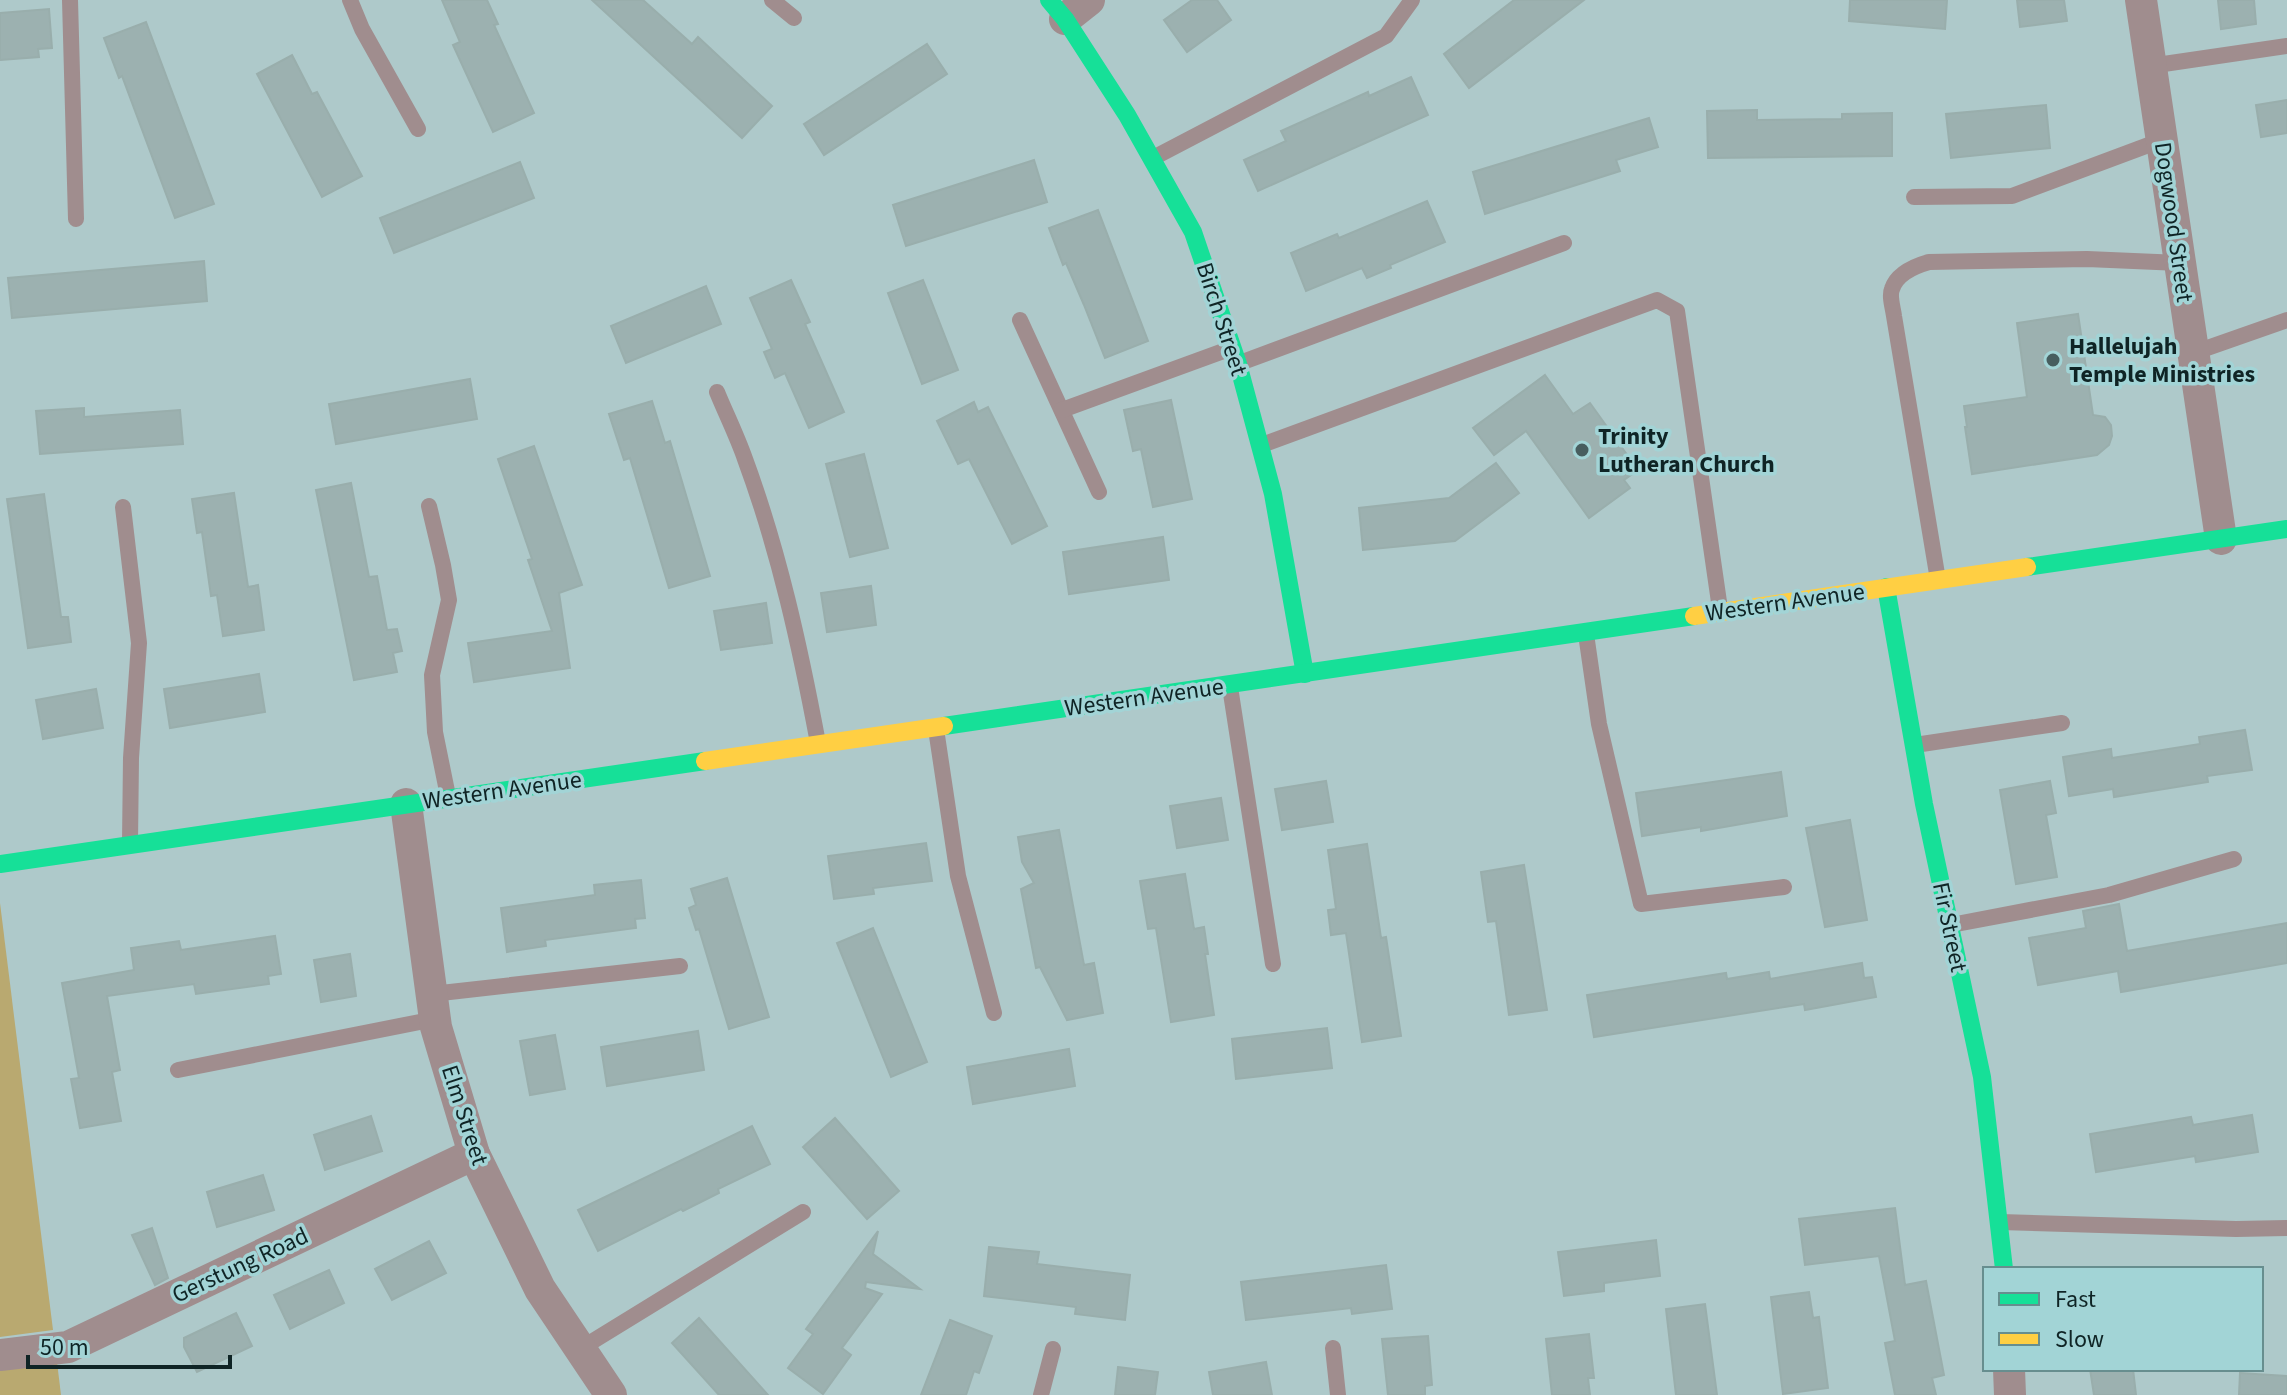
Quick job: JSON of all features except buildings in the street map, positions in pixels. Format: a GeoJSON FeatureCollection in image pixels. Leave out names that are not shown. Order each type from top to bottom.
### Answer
{"type":"FeatureCollection","features":[{"type":"Feature","properties":{"kind":"main road","name":"Birch Street"},"geometry":{"type":"LineString","coordinates":[[1067,6],[1193,232],[1236,356],[1261,446],[1273,494],[1305,674]]}},
{"type":"Feature","properties":{"kind":"main road","name":"Western Avenue"},"geometry":{"type":"LineString","coordinates":[[0,864],[2287,529]]}},
{"type":"Feature","properties":{"kind":"main road","name":"Fir Street"},"geometry":{"type":"LineString","coordinates":[[1886,587],[1924,804],[1982,1077],[2004,1267]]}},
{"type":"Feature","properties":{"kind":"street","name":"Dogwood Street"},"geometry":{"type":"LineString","coordinates":[[2141,0],[2221,539]]}},
{"type":"Feature","properties":{"kind":"street","name":"Elm Street"},"geometry":{"type":"LineString","coordinates":[[406,804],[433,1006],[474,1154],[540,1289],[611,1395]]}},
{"type":"Feature","properties":{"kind":"street","name":"Gerstung Road"},"geometry":{"type":"LineString","coordinates":[[0,1355],[68,1347],[474,1154]]}},
{"type":"Feature","properties":{"kind":"street"},"geometry":{"type":"LineString","coordinates":[[2009,1371],[2010,1395]]}},
{"type":"Feature","properties":{"kind":"lane"},"geometry":{"type":"LineString","coordinates":[[70,0],[76,219]]}},
{"type":"Feature","properties":{"kind":"lane"},"geometry":{"type":"LineString","coordinates":[[350,0],[362,29],[418,129]]}},
{"type":"Feature","properties":{"kind":"lane"},"geometry":{"type":"LineString","coordinates":[[772,0],[794,18]]}},
{"type":"Feature","properties":{"kind":"lane"},"geometry":{"type":"LineString","coordinates":[[1151,159],[1386,36],[1412,0]]}},
{"type":"Feature","properties":{"kind":"lane"},"geometry":{"type":"LineString","coordinates":[[2150,66],[2287,46]]}},
{"type":"Feature","properties":{"kind":"lane"},"geometry":{"type":"LineString","coordinates":[[1914,197],[2012,196],[2162,140]]}},
{"type":"Feature","properties":{"kind":"lane"},"geometry":{"type":"LineString","coordinates":[[1062,410],[1236,356],[1564,243]]}},
{"type":"Feature","properties":{"kind":"lane"},"geometry":{"type":"LineString","coordinates":[[1938,580],[1892,303],[1891,291],[1900,276],[1915,266],[1929,262],[2087,259],[2180,263]]}},
{"type":"Feature","properties":{"kind":"lane"},"geometry":{"type":"LineString","coordinates":[[1261,446],[1657,300],[1677,311],[1720,612]]}},
{"type":"Feature","properties":{"kind":"lane"},"geometry":{"type":"LineString","coordinates":[[1020,320],[1099,492]]}},
{"type":"Feature","properties":{"kind":"lane"},"geometry":{"type":"LineString","coordinates":[[2193,353],[2287,320]]}},
{"type":"Feature","properties":{"kind":"lane"},"geometry":{"type":"LineString","coordinates":[[717,392],[745,459],[776,557],[800,648],[819,744]]}},
{"type":"Feature","properties":{"kind":"lane"},"geometry":{"type":"LineString","coordinates":[[429,506],[449,600],[432,675],[435,732],[448,797]]}},
{"type":"Feature","properties":{"kind":"lane"},"geometry":{"type":"LineString","coordinates":[[123,507],[139,643],[131,758],[130,845]]}},
{"type":"Feature","properties":{"kind":"lane"},"geometry":{"type":"LineString","coordinates":[[1586,632],[1599,724],[1641,904],[1784,887]]}},
{"type":"Feature","properties":{"kind":"lane"},"geometry":{"type":"LineString","coordinates":[[1229,685],[1273,964]]}},
{"type":"Feature","properties":{"kind":"lane"},"geometry":{"type":"LineString","coordinates":[[1914,746],[2062,723]]}},
{"type":"Feature","properties":{"kind":"lane"},"geometry":{"type":"LineString","coordinates":[[936,728],[958,876],[994,1013]]}},
{"type":"Feature","properties":{"kind":"lane"},"geometry":{"type":"LineString","coordinates":[[1949,925],[2109,895],[2234,859]]}},
{"type":"Feature","properties":{"kind":"lane"},"geometry":{"type":"LineString","coordinates":[[178,1070],[433,1006],[680,966]]}},
{"type":"Feature","properties":{"kind":"lane"},"geometry":{"type":"LineString","coordinates":[[580,1349],[803,1212]]}},
{"type":"Feature","properties":{"kind":"lane"},"geometry":{"type":"LineString","coordinates":[[1998,1222],[2287,1228]]}},
{"type":"Feature","properties":{"kind":"lane"},"geometry":{"type":"LineString","coordinates":[[1333,1348],[1338,1395]]}},
{"type":"Feature","properties":{"kind":"lane"},"geometry":{"type":"LineString","coordinates":[[1041,1395],[1053,1349]]}},
{"type":"Feature","properties":{"kind":"shaded area"},"geometry":{"type":"Polygon","coordinates":[[[0,903],[53,1330],[0,1337],[0,903]]]}},
{"type":"Feature","properties":{"kind":"shaded area"},"geometry":{"type":"Polygon","coordinates":[[[57,1362],[61,1395],[0,1395],[0,1368],[57,1362]]]}},
{"type":"Feature","properties":{"kind":"traffic: fast"},"geometry":{"type":"LineString","coordinates":[[1049,0],[1065,19],[1127,115],[1193,232],[1238,364],[1273,494],[1305,674]]}},
{"type":"Feature","properties":{"kind":"traffic: fast"},"geometry":{"type":"LineString","coordinates":[[2027,567],[2287,529]]}},
{"type":"Feature","properties":{"kind":"traffic: fast"},"geometry":{"type":"LineString","coordinates":[[1886,587],[1924,804],[1982,1077],[2004,1267]]}},
{"type":"Feature","properties":{"kind":"traffic: fast"},"geometry":{"type":"LineString","coordinates":[[944,726],[1694,616]]}},
{"type":"Feature","properties":{"kind":"traffic: fast"},"geometry":{"type":"LineString","coordinates":[[0,864],[705,761]]}},
{"type":"Feature","properties":{"kind":"traffic: slow"},"geometry":{"type":"LineString","coordinates":[[1694,616],[2027,567]]}},
{"type":"Feature","properties":{"kind":"traffic: slow"},"geometry":{"type":"LineString","coordinates":[[705,761],[944,726]]}},
{"type":"Feature","properties":{"kind":"place","name":"Hallelujah Temple Ministries"},"geometry":{"type":"Point","coordinates":[2053,360]}},
{"type":"Feature","properties":{"kind":"place","name":"Trinity Lutheran Church"},"geometry":{"type":"Point","coordinates":[1582,450]}}]}
